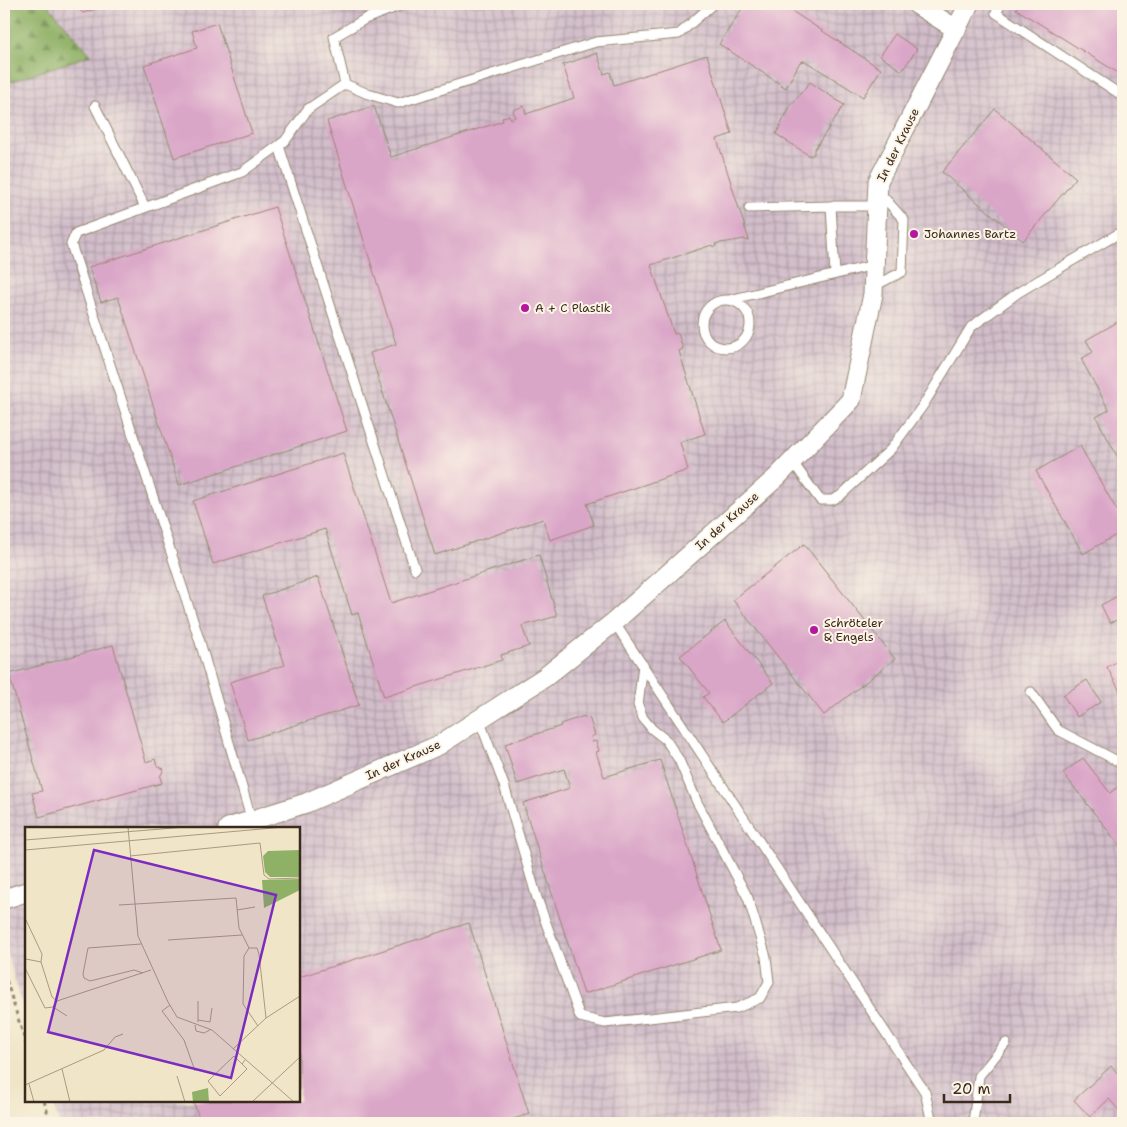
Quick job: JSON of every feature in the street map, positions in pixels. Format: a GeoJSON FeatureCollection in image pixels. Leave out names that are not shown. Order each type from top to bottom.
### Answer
{"type":"FeatureCollection","features":[{"type":"Feature","properties":{"kind":"street"},"geometry":{"type":"LineString","coordinates":[[916,4],[956,29]]}},
{"type":"Feature","properties":{"kind":"street","name":"In der Krause"},"geometry":{"type":"LineString","coordinates":[[236,827],[253,825],[306,804],[439,746],[545,677],[614,622],[777,477],[851,400],[874,286],[878,181],[969,4]]}},
{"type":"Feature","properties":{"kind":"street"},"geometry":{"type":"LineString","coordinates":[[4,899],[25,892]]}},
{"type":"Feature","properties":{"kind":"lane"},"geometry":{"type":"LineString","coordinates":[[345,84],[334,37],[365,19],[404,4]]}},
{"type":"Feature","properties":{"kind":"lane"},"geometry":{"type":"LineString","coordinates":[[345,84],[368,94],[398,103],[596,42],[680,34],[713,4]]}},
{"type":"Feature","properties":{"kind":"lane"},"geometry":{"type":"LineString","coordinates":[[1001,4],[996,14],[1123,96]]}},
{"type":"Feature","properties":{"kind":"lane"},"geometry":{"type":"LineString","coordinates":[[253,825],[200,642],[71,244],[76,233],[242,172],[285,141],[308,109],[345,84]]}},
{"type":"Feature","properties":{"kind":"lane"},"geometry":{"type":"LineString","coordinates":[[95,106],[145,207]]}},
{"type":"Feature","properties":{"kind":"lane"},"geometry":{"type":"LineString","coordinates":[[279,146],[415,569]]}},
{"type":"Feature","properties":{"kind":"lane"},"geometry":{"type":"LineString","coordinates":[[749,208],[831,206],[877,198],[904,220],[902,272],[874,286]]}},
{"type":"Feature","properties":{"kind":"lane"},"geometry":{"type":"LineString","coordinates":[[831,206],[835,274]]}},
{"type":"Feature","properties":{"kind":"lane"},"geometry":{"type":"LineString","coordinates":[[792,461],[820,500],[832,500],[840,496],[891,449],[924,404],[971,327],[1019,292],[1123,231]]}},
{"type":"Feature","properties":{"kind":"lane"},"geometry":{"type":"LineString","coordinates":[[729,300],[743,306],[748,313],[750,328],[747,336],[736,346],[720,348],[713,344],[704,332],[702,324],[703,316],[713,303],[874,265]]}},
{"type":"Feature","properties":{"kind":"lane"},"geometry":{"type":"LineString","coordinates":[[614,622],[925,1092],[932,1123]]}},
{"type":"Feature","properties":{"kind":"lane"},"geometry":{"type":"LineString","coordinates":[[479,719],[504,785],[537,898],[580,1017],[605,1022],[737,1008],[760,998],[769,982],[766,958],[748,898],[697,802],[680,760],[666,740],[652,729],[643,718],[638,705],[642,665]]}},
{"type":"Feature","properties":{"kind":"lane"},"geometry":{"type":"LineString","coordinates":[[1031,692],[1058,730],[1123,764]]}},
{"type":"Feature","properties":{"kind":"lane"},"geometry":{"type":"LineString","coordinates":[[973,1123],[979,1076],[1006,1043]]}},
{"type":"Feature","properties":{"kind":"path"},"geometry":{"type":"LineString","coordinates":[[4,973],[25,1041]]}},
{"type":"Feature","properties":{"kind":"path"},"geometry":{"type":"LineString","coordinates":[[44,1102],[52,1123]]}},
{"type":"Feature","properties":{"kind":"shaded area"},"geometry":{"type":"Polygon","coordinates":[[[47,4],[1123,4],[1123,1123],[59,1123],[52,1102],[300,1102],[300,827],[25,827],[25,1014],[4,943],[4,84],[91,55],[47,4]]]}},
{"type":"Feature","properties":{"kind":"green space"},"geometry":{"type":"Polygon","coordinates":[[[4,4],[47,4],[91,55],[4,84],[4,4]]]}},
{"type":"Feature","properties":{"kind":"building"},"geometry":{"type":"Polygon","coordinates":[[[74,4],[111,4],[83,13],[74,4]]]}},
{"type":"Feature","properties":{"kind":"building"},"geometry":{"type":"Polygon","coordinates":[[[745,4],[781,4],[881,69],[863,97],[805,61],[800,62],[786,88],[719,44],[745,4]]]}},
{"type":"Feature","properties":{"kind":"building"},"geometry":{"type":"Polygon","coordinates":[[[1019,4],[1123,4],[1123,76],[1016,9],[1019,4]]]}},
{"type":"Feature","properties":{"kind":"building"},"geometry":{"type":"Polygon","coordinates":[[[217,23],[252,133],[174,158],[144,65],[197,48],[192,31],[217,23]]]}},
{"type":"Feature","properties":{"kind":"building"},"geometry":{"type":"Polygon","coordinates":[[[895,34],[917,49],[902,71],[880,56],[895,34]]]}},
{"type":"Feature","properties":{"kind":"building","name":"A + C Plastik"},"geometry":{"type":"Polygon","coordinates":[[[597,53],[604,74],[610,72],[614,85],[707,55],[732,134],[717,139],[749,240],[715,244],[716,246],[713,247],[712,245],[651,265],[674,334],[678,333],[683,349],[679,351],[705,434],[680,442],[688,470],[587,504],[594,525],[550,540],[543,519],[435,555],[370,353],[396,344],[327,121],[374,106],[391,157],[503,121],[502,118],[509,115],[511,119],[515,117],[513,110],[524,106],[526,114],[574,98],[563,65],[597,53]]]}},
{"type":"Feature","properties":{"kind":"building"},"geometry":{"type":"Polygon","coordinates":[[[810,82],[844,105],[814,150],[814,154],[810,156],[776,134],[791,105],[810,82]]]}},
{"type":"Feature","properties":{"kind":"building"},"geometry":{"type":"Polygon","coordinates":[[[995,109],[1076,178],[1023,241],[942,172],[995,109]]]}},
{"type":"Feature","properties":{"kind":"building"},"geometry":{"type":"Polygon","coordinates":[[[275,207],[347,431],[179,485],[118,297],[101,302],[89,267],[275,207]]]}},
{"type":"Feature","properties":{"kind":"building"},"geometry":{"type":"Polygon","coordinates":[[[1123,319],[1123,467],[1096,417],[1109,410],[1081,359],[1093,352],[1086,340],[1123,319]]]}},
{"type":"Feature","properties":{"kind":"building"},"geometry":{"type":"Polygon","coordinates":[[[1080,446],[1123,521],[1123,531],[1083,554],[1036,471],[1080,446]]]}},
{"type":"Feature","properties":{"kind":"building"},"geometry":{"type":"Polygon","coordinates":[[[343,453],[391,603],[539,555],[557,616],[522,626],[529,646],[501,655],[502,660],[384,697],[358,613],[352,615],[325,529],[213,564],[193,501],[343,453]]]}},
{"type":"Feature","properties":{"kind":"building","name":"Schröteler & Engels"},"geometry":{"type":"Polygon","coordinates":[[[804,544],[895,659],[824,715],[733,600],[804,544]]]}},
{"type":"Feature","properties":{"kind":"building"},"geometry":{"type":"Polygon","coordinates":[[[318,577],[359,705],[248,740],[230,682],[285,665],[262,596],[318,577]]]}},
{"type":"Feature","properties":{"kind":"building"},"geometry":{"type":"Polygon","coordinates":[[[1123,593],[1123,617],[1110,623],[1101,605],[1123,593]]]}},
{"type":"Feature","properties":{"kind":"building"},"geometry":{"type":"Polygon","coordinates":[[[725,621],[773,683],[723,722],[703,697],[709,693],[680,656],[725,621]]]}},
{"type":"Feature","properties":{"kind":"building"},"geometry":{"type":"Polygon","coordinates":[[[113,645],[146,762],[155,759],[157,766],[164,769],[160,777],[162,783],[39,817],[32,793],[42,791],[9,674],[113,645]]]}},
{"type":"Feature","properties":{"kind":"building"},"geometry":{"type":"Polygon","coordinates":[[[1123,658],[1123,697],[1107,667],[1123,658]]]}},
{"type":"Feature","properties":{"kind":"building"},"geometry":{"type":"Polygon","coordinates":[[[1087,680],[1101,702],[1077,717],[1063,695],[1087,680]]]}},
{"type":"Feature","properties":{"kind":"building"},"geometry":{"type":"Polygon","coordinates":[[[584,716],[585,719],[589,717],[595,735],[591,737],[592,742],[596,741],[599,751],[596,752],[604,777],[660,760],[721,950],[584,994],[523,803],[570,788],[564,769],[517,784],[505,744],[561,726],[560,724],[584,716]]]}},
{"type":"Feature","properties":{"kind":"building"},"geometry":{"type":"Polygon","coordinates":[[[1123,732],[1123,743],[1119,735],[1123,732]]]}},
{"type":"Feature","properties":{"kind":"building"},"geometry":{"type":"Polygon","coordinates":[[[1083,758],[1110,793],[1123,783],[1123,850],[1063,773],[1083,758]]]}},
{"type":"Feature","properties":{"kind":"building"},"geometry":{"type":"Polygon","coordinates":[[[469,923],[529,1114],[501,1123],[201,1123],[193,1102],[300,1102],[300,977],[469,923]]]}},
{"type":"Feature","properties":{"kind":"building"},"geometry":{"type":"Polygon","coordinates":[[[1111,1066],[1123,1079],[1123,1115],[1109,1099],[1090,1117],[1074,1100],[1111,1066]]]}},
{"type":"Feature","properties":{"kind":"place","name":"Johannes Bartz"},"geometry":{"type":"Point","coordinates":[914,234]}},
{"type":"Feature","properties":{"kind":"place","name":"A + C Plastik"},"geometry":{"type":"Point","coordinates":[525,308]}},
{"type":"Feature","properties":{"kind":"place","name":"Schröteler & Engels"},"geometry":{"type":"Point","coordinates":[814,630]}}]}
